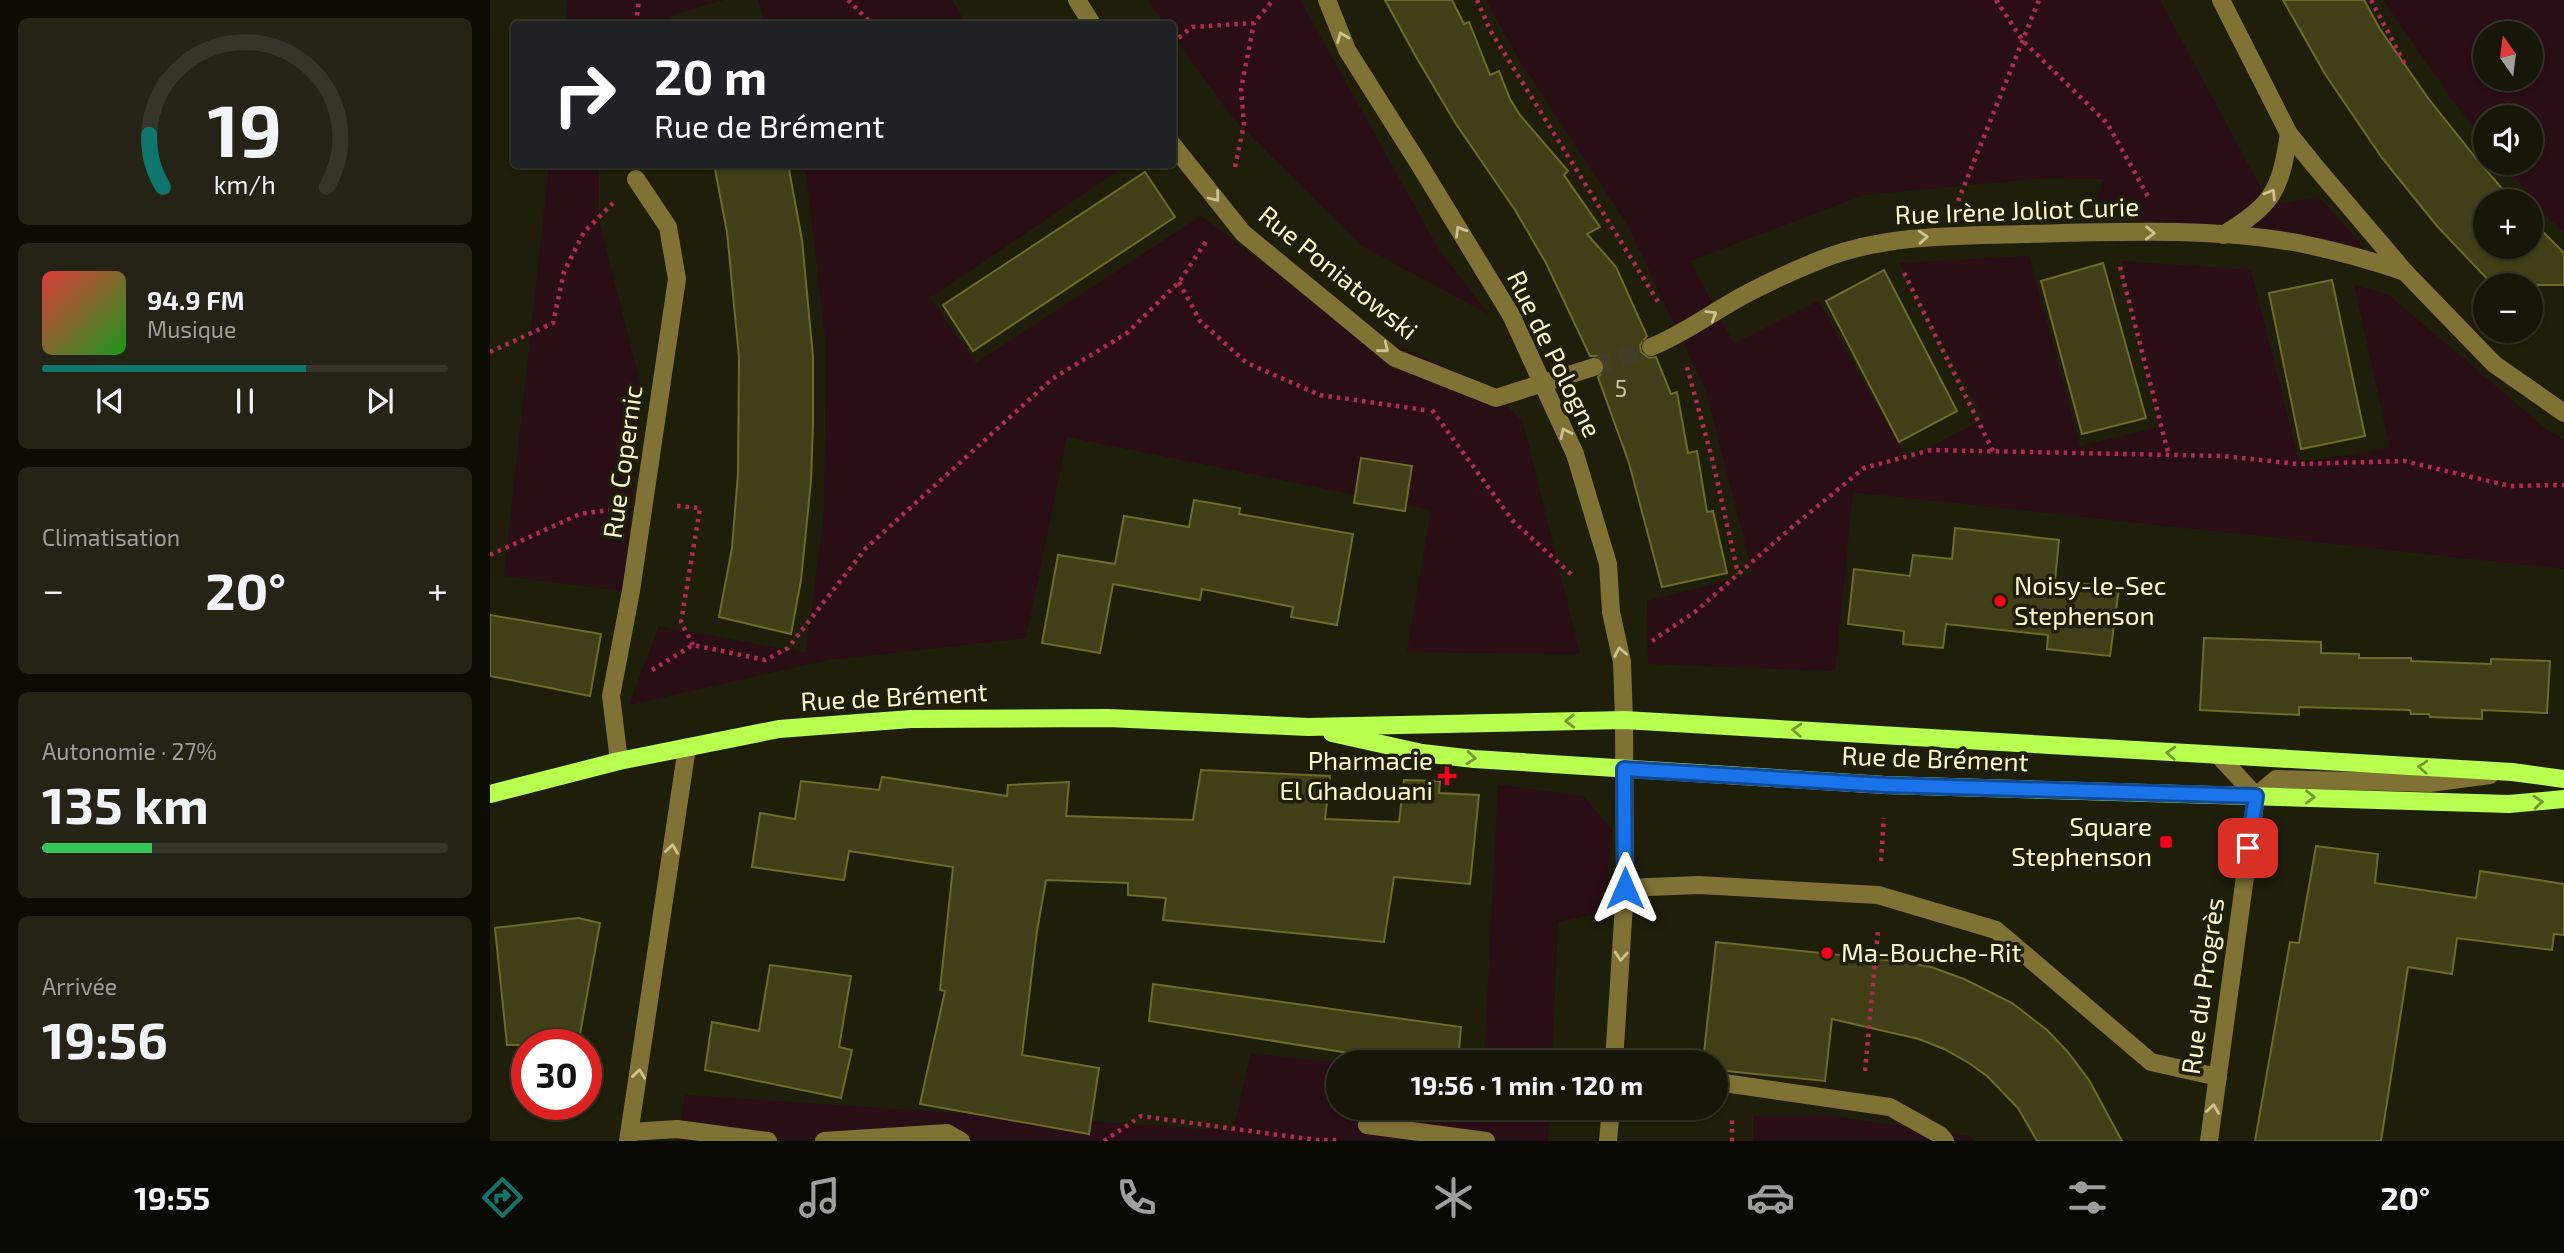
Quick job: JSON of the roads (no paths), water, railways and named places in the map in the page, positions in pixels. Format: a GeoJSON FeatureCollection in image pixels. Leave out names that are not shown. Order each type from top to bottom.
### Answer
{"type":"FeatureCollection","features":[{"type":"Feature","properties":{"kind":"main road","name":"Rue de Brément"},"geometry":{"type":"LineString","coordinates":[[490,794],[619,761],[779,729],[911,719],[1108,718],[1308,727],[1624,720],[2512,772],[2564,779]]}},
{"type":"Feature","properties":{"kind":"main road","name":"Rue de Brément"},"geometry":{"type":"LineString","coordinates":[[1308,727],[1422,753],[1885,785],[2509,804],[2564,799]]}},
{"type":"Feature","properties":{"kind":"street"},"geometry":{"type":"LineString","coordinates":[[1077,0],[1090,21]]}},
{"type":"Feature","properties":{"kind":"street","name":"Rue de Pologne"},"geometry":{"type":"LineString","coordinates":[[1327,0],[1347,50],[1511,316],[1575,454],[1608,564],[1611,612],[1622,662],[1624,720],[1625,888],[1615,1050]]}},
{"type":"Feature","properties":{"kind":"street"},"geometry":{"type":"LineString","coordinates":[[2221,0],[2289,134],[2405,272],[2494,365],[2564,413]]}},
{"type":"Feature","properties":{"kind":"street"},"geometry":{"type":"LineString","coordinates":[[2223,235],[2252,217],[2268,201],[2283,172],[2289,134]]}},
{"type":"Feature","properties":{"kind":"street","name":"Rue Poniatowski"},"geometry":{"type":"LineString","coordinates":[[1176,149],[1243,233],[1395,358],[1496,398],[1544,384]]}},
{"type":"Feature","properties":{"kind":"street","name":"Rue Copernic"},"geometry":{"type":"LineString","coordinates":[[619,761],[611,696],[631,591],[677,279],[668,227],[636,179]]}},
{"type":"Feature","properties":{"kind":"street","name":"Rue Irène Joliot Curie"},"geometry":{"type":"LineString","coordinates":[[1651,347],[1678,336],[1747,293],[1826,258],[1888,240],[2111,232],[2223,235],[2297,243],[2369,260],[2405,272]]}},
{"type":"Feature","properties":{"kind":"street"},"geometry":{"type":"LineString","coordinates":[[1544,384],[1594,367]]}},
{"type":"Feature","properties":{"kind":"street"},"geometry":{"type":"LineString","coordinates":[[687,747],[629,1136],[677,1129],[768,1141]]}},
{"type":"Feature","properties":{"kind":"street"},"geometry":{"type":"LineString","coordinates":[[2219,756],[2256,796],[2276,779],[2430,783],[2512,772]]}},
{"type":"Feature","properties":{"kind":"street","name":"Rue du Progrès"},"geometry":{"type":"LineString","coordinates":[[2209,1141],[2256,796]]}},
{"type":"Feature","properties":{"kind":"street"},"geometry":{"type":"LineString","coordinates":[[1625,888],[1699,886],[1878,895],[1996,930],[2151,1062],[2218,1077]]}},
{"type":"Feature","properties":{"kind":"street"},"geometry":{"type":"LineString","coordinates":[[1728,1084],[1890,1107],[1940,1135],[1945,1141]]}},
{"type":"Feature","properties":{"kind":"street"},"geometry":{"type":"LineString","coordinates":[[1608,1141],[1610,1120]]}},
{"type":"Feature","properties":{"kind":"street"},"geometry":{"type":"LineString","coordinates":[[1367,1125],[1486,1141]]}},
{"type":"Feature","properties":{"kind":"street"},"geometry":{"type":"LineString","coordinates":[[824,1141],[947,1133],[961,1141]]}},
{"type":"Feature","properties":{"kind":"tunnel"},"geometry":{"type":"LineString","coordinates":[[1594,367],[1651,347]]}},
{"type":"Feature","properties":{"kind":"place","name":"Noisy-le-Sec Stephenson"},"geometry":{"type":"Point","coordinates":[2000,601]}},
{"type":"Feature","properties":{"kind":"place","name":"Pharmacie El Ghadouani"},"geometry":{"type":"Point","coordinates":[1447,776]}},
{"type":"Feature","properties":{"kind":"place","name":"Square Stephenson"},"geometry":{"type":"Point","coordinates":[2166,842]}},
{"type":"Feature","properties":{"kind":"place","name":"Ma-Bouche-Rit"},"geometry":{"type":"Point","coordinates":[1827,953]}}]}
